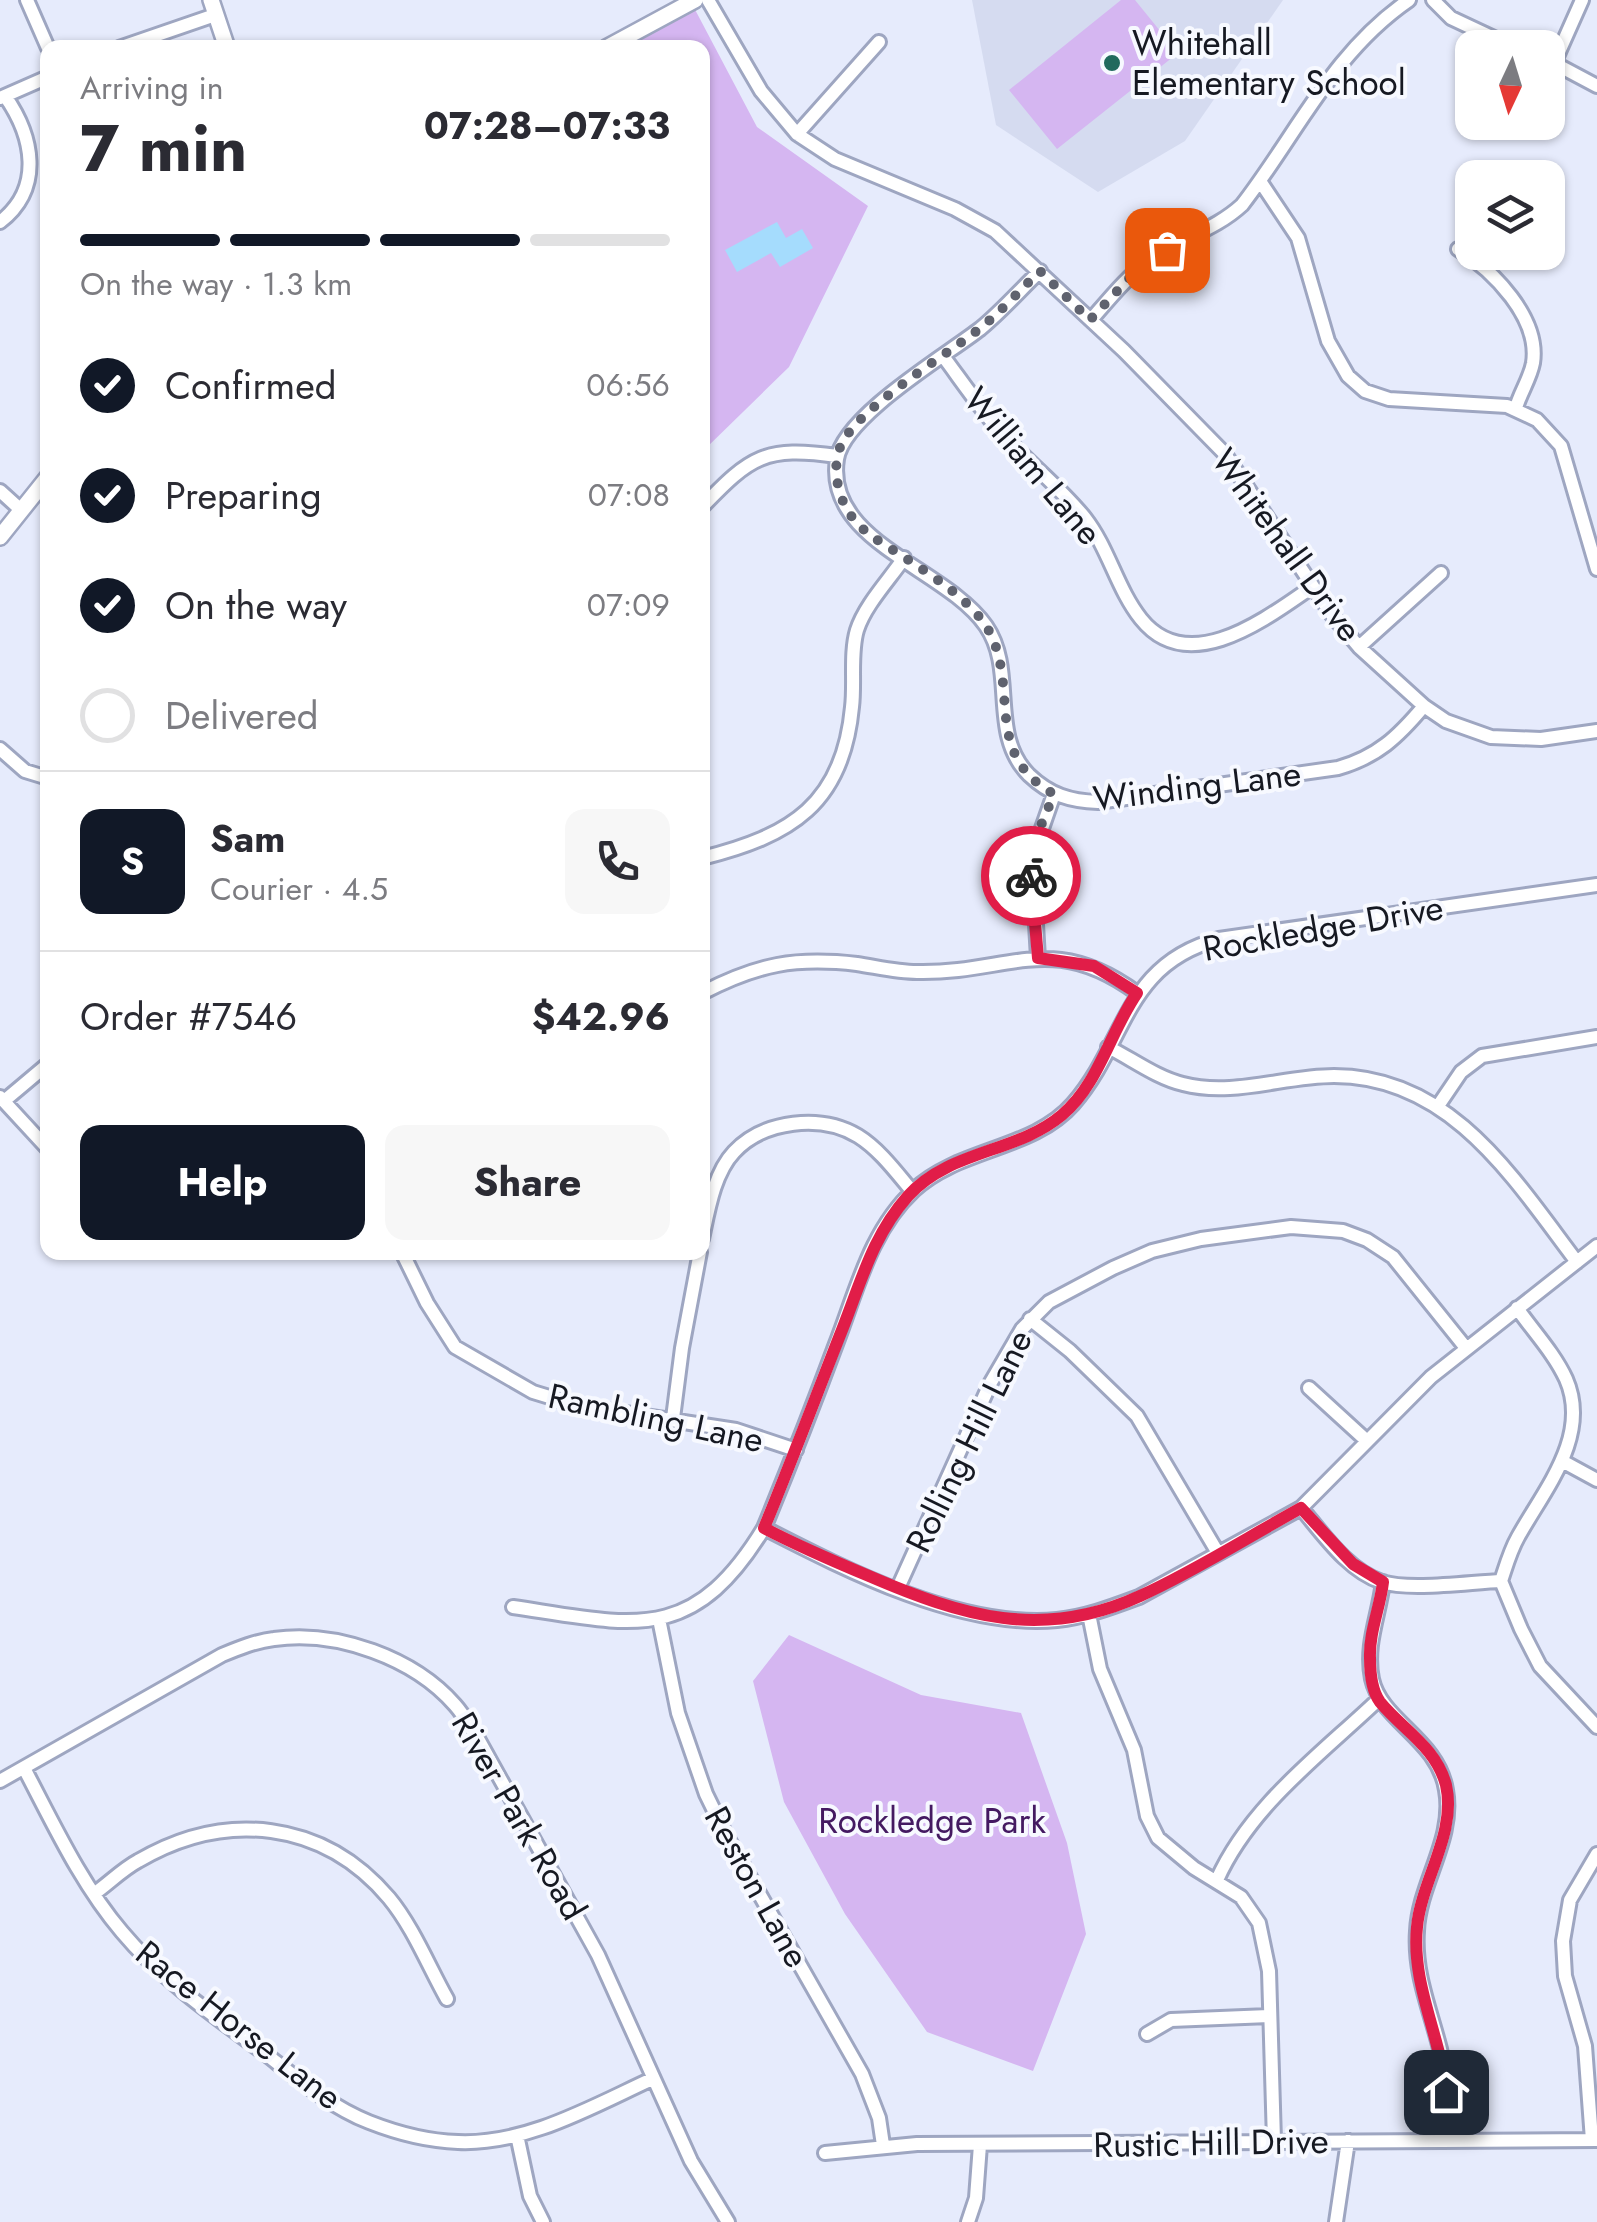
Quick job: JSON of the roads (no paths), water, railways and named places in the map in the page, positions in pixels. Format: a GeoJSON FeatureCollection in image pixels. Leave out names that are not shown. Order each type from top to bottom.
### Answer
{"type":"FeatureCollection","features":[{"type":"Feature","properties":{"kind":"street"},"geometry":{"type":"LineString","coordinates":[[27,0],[44,40]]}},
{"type":"Feature","properties":{"kind":"street"},"geometry":{"type":"LineString","coordinates":[[621,40],[695,0]]}},
{"type":"Feature","properties":{"kind":"street","name":"Whitehall Drive"},"geometry":{"type":"LineString","coordinates":[[708,0],[754,81],[797,134],[835,160],[984,224],[1040,271],[1226,454],[1312,587],[1360,647],[1424,706],[1446,721],[1491,738],[1540,739],[1597,731]]}},
{"type":"Feature","properties":{"kind":"street"},"geometry":{"type":"LineString","coordinates":[[1090,320],[1152,258],[1234,212],[1260,181],[1336,66],[1409,0]]}},
{"type":"Feature","properties":{"kind":"street"},"geometry":{"type":"LineString","coordinates":[[1433,0],[1451,18],[1477,30]]}},
{"type":"Feature","properties":{"kind":"street"},"geometry":{"type":"LineString","coordinates":[[1565,34],[1582,0]]}},
{"type":"Feature","properties":{"kind":"street"},"geometry":{"type":"LineString","coordinates":[[137,40],[213,7],[223,40]]}},
{"type":"Feature","properties":{"kind":"street"},"geometry":{"type":"LineString","coordinates":[[797,134],[879,42]]}},
{"type":"Feature","properties":{"kind":"street"},"geometry":{"type":"LineString","coordinates":[[1565,69],[1597,86]]}},
{"type":"Feature","properties":{"kind":"street"},"geometry":{"type":"LineString","coordinates":[[0,222],[24,193],[31,166],[24,128],[3,97],[40,81]]}},
{"type":"Feature","properties":{"kind":"street"},"geometry":{"type":"LineString","coordinates":[[1260,181],[1298,238],[1334,358],[1355,383],[1388,400],[1516,408],[1548,430],[1561,446],[1597,569]]}},
{"type":"Feature","properties":{"kind":"street"},"geometry":{"type":"LineString","coordinates":[[1487,270],[1512,300],[1528,329],[1534,358],[1516,408]]}},
{"type":"Feature","properties":{"kind":"street"},"geometry":{"type":"LineString","coordinates":[[710,499],[739,470],[759,458],[783,453],[838,456],[854,427],[996,315],[1040,271]]}},
{"type":"Feature","properties":{"kind":"street","name":"William Lane"},"geometry":{"type":"LineString","coordinates":[[944,356],[1002,434],[1085,518],[1141,620],[1156,632],[1192,644],[1222,640],[1244,631],[1312,587]]}},
{"type":"Feature","properties":{"kind":"street","name":"Winding Lane"},"geometry":{"type":"LineString","coordinates":[[838,456],[836,476],[850,516],[864,531],[962,601],[988,629],[998,656],[1008,741],[1026,772],[1054,794],[1078,801],[1114,800],[1338,768],[1370,757],[1390,744],[1424,706]]}},
{"type":"Feature","properties":{"kind":"street"},"geometry":{"type":"LineString","coordinates":[[0,537],[40,487]]}},
{"type":"Feature","properties":{"kind":"street"},"geometry":{"type":"LineString","coordinates":[[0,491],[22,510]]}},
{"type":"Feature","properties":{"kind":"street"},"geometry":{"type":"LineString","coordinates":[[710,855],[786,828],[810,810],[831,784],[848,740],[857,628],[904,558]]}},
{"type":"Feature","properties":{"kind":"street"},"geometry":{"type":"LineString","coordinates":[[1360,647],[1441,573]]}},
{"type":"Feature","properties":{"kind":"street"},"geometry":{"type":"LineString","coordinates":[[0,749],[25,771],[40,776]]}},
{"type":"Feature","properties":{"kind":"street"},"geometry":{"type":"LineString","coordinates":[[1038,958],[1032,857],[1054,794]]}},
{"type":"Feature","properties":{"kind":"street","name":"Rockledge Drive"},"geometry":{"type":"LineString","coordinates":[[513,1607],[619,1622],[659,1619],[699,1602],[722,1586],[744,1562],[764,1528],[880,1232],[912,1191],[939,1171],[1037,1130],[1063,1114],[1084,1090],[1137,993],[1176,958],[1219,938],[1597,885]]}},
{"type":"Feature","properties":{"kind":"street"},"geometry":{"type":"LineString","coordinates":[[710,989],[754,969],[796,961],[918,972],[1038,958],[1094,966],[1137,993]]}},
{"type":"Feature","properties":{"kind":"street"},"geometry":{"type":"LineString","coordinates":[[1438,1106],[1461,1072],[1482,1056],[1597,1037]]}},
{"type":"Feature","properties":{"kind":"street"},"geometry":{"type":"LineString","coordinates":[[1108,1047],[1188,1086],[1226,1088],[1317,1077],[1356,1077],[1392,1083],[1438,1106],[1485,1145],[1577,1262]]}},
{"type":"Feature","properties":{"kind":"street"},"geometry":{"type":"LineString","coordinates":[[40,1070],[2,1099],[40,1140]]}},
{"type":"Feature","properties":{"kind":"street"},"geometry":{"type":"LineString","coordinates":[[710,1210],[720,1174],[735,1151],[770,1130],[794,1124],[828,1125],[858,1136],[912,1191]]}},
{"type":"Feature","properties":{"kind":"street","name":"Rolling Hill Lane"},"geometry":{"type":"LineString","coordinates":[[898,1588],[990,1384],[1030,1319],[1048,1302],[1088,1280],[1176,1244],[1278,1228],[1323,1228],[1353,1234],[1385,1251],[1466,1348]]}},
{"type":"Feature","properties":{"kind":"street"},"geometry":{"type":"LineString","coordinates":[[764,1528],[962,1612],[998,1620],[1054,1620],[1089,1614],[1139,1597],[1301,1508],[1405,1400],[1597,1246]]}},
{"type":"Feature","properties":{"kind":"street","name":"Rambling Lane"},"geometry":{"type":"LineString","coordinates":[[406,1260],[444,1333],[468,1357],[533,1392],[559,1402],[736,1430],[796,1450]]}},
{"type":"Feature","properties":{"kind":"street"},"geometry":{"type":"LineString","coordinates":[[674,1418],[698,1260]]}},
{"type":"Feature","properties":{"kind":"street"},"geometry":{"type":"LineString","coordinates":[[1516,1308],[1557,1363],[1570,1392],[1572,1420],[1562,1461],[1512,1549],[1501,1581],[1520,1630],[1540,1666],[1597,1728]]}},
{"type":"Feature","properties":{"kind":"street"},"geometry":{"type":"LineString","coordinates":[[1030,1319],[1070,1351],[1137,1416],[1218,1553]]}},
{"type":"Feature","properties":{"kind":"street"},"geometry":{"type":"LineString","coordinates":[[1309,1388],[1368,1441]]}},
{"type":"Feature","properties":{"kind":"street"},"geometry":{"type":"LineString","coordinates":[[1562,1461],[1597,1480]]}},
{"type":"Feature","properties":{"kind":"street"},"geometry":{"type":"LineString","coordinates":[[1301,1508],[1353,1564],[1383,1582],[1405,1585],[1501,1581]]}},
{"type":"Feature","properties":{"kind":"street"},"geometry":{"type":"LineString","coordinates":[[1383,1582],[1370,1657],[1378,1700],[1430,1753],[1446,1786],[1445,1826],[1416,1929],[1421,1987],[1444,2070],[1451,2140]]}},
{"type":"Feature","properties":{"kind":"street"},"geometry":{"type":"LineString","coordinates":[[1089,1614],[1100,1669],[1134,1750],[1151,1826],[1168,1850],[1241,1897],[1258,1922],[1267,1950],[1274,2141]]}},
{"type":"Feature","properties":{"kind":"street","name":"Reston Lane"},"geometry":{"type":"LineString","coordinates":[[659,1619],[678,1713],[706,1794],[862,2074],[879,2118],[883,2145]]}},
{"type":"Feature","properties":{"kind":"street","name":"River Park Road"},"geometry":{"type":"LineString","coordinates":[[0,1781],[242,1647],[272,1639],[327,1640],[402,1664],[446,1696],[477,1737],[598,1955],[652,2079],[700,2177],[728,2222]]}},
{"type":"Feature","properties":{"kind":"street"},"geometry":{"type":"LineString","coordinates":[[1217,1880],[1230,1850],[1257,1816],[1378,1700]]}},
{"type":"Feature","properties":{"kind":"street","name":"Race Horse Lane"},"geometry":{"type":"LineString","coordinates":[[24,1768],[63,1843],[95,1893],[120,1930],[150,1961],[329,2102],[368,2122],[418,2137],[461,2142],[517,2135],[652,2079]]}},
{"type":"Feature","properties":{"kind":"street"},"geometry":{"type":"LineString","coordinates":[[95,1893],[136,1862],[181,1840],[217,1830],[248,1827],[302,1838],[352,1862],[392,1902],[448,1999]]}},
{"type":"Feature","properties":{"kind":"street"},"geometry":{"type":"LineString","coordinates":[[1595,2140],[1584,2046],[1566,1976],[1563,1940],[1566,1911],[1597,1854]]}},
{"type":"Feature","properties":{"kind":"street"},"geometry":{"type":"LineString","coordinates":[[1147,2034],[1170,2020],[1270,2016]]}},
{"type":"Feature","properties":{"kind":"street"},"geometry":{"type":"LineString","coordinates":[[517,2135],[530,2196],[543,2222]]}},
{"type":"Feature","properties":{"kind":"street","name":"Rustic Hill Drive"},"geometry":{"type":"LineString","coordinates":[[825,2154],[883,2145],[1595,2140]]}},
{"type":"Feature","properties":{"kind":"street"},"geometry":{"type":"LineString","coordinates":[[1336,2222],[1348,2142]]}},
{"type":"Feature","properties":{"kind":"street"},"geometry":{"type":"LineString","coordinates":[[968,2222],[976,2198],[980,2145]]}},
{"type":"Feature","properties":{"kind":"water"},"geometry":{"type":"Polygon","coordinates":[[[777,222],[786,238],[802,229],[813,248],[780,267],[771,253],[737,272],[725,250],[777,222]]]}},
{"type":"Feature","properties":{"kind":"place","name":"Whitehall Elementary School"},"geometry":{"type":"Point","coordinates":[1112,63]}},
{"type":"Feature","properties":{"kind":"park label","name":"Rockledge Park"},"geometry":{"type":"Point","coordinates":[932,1821]}}]}
